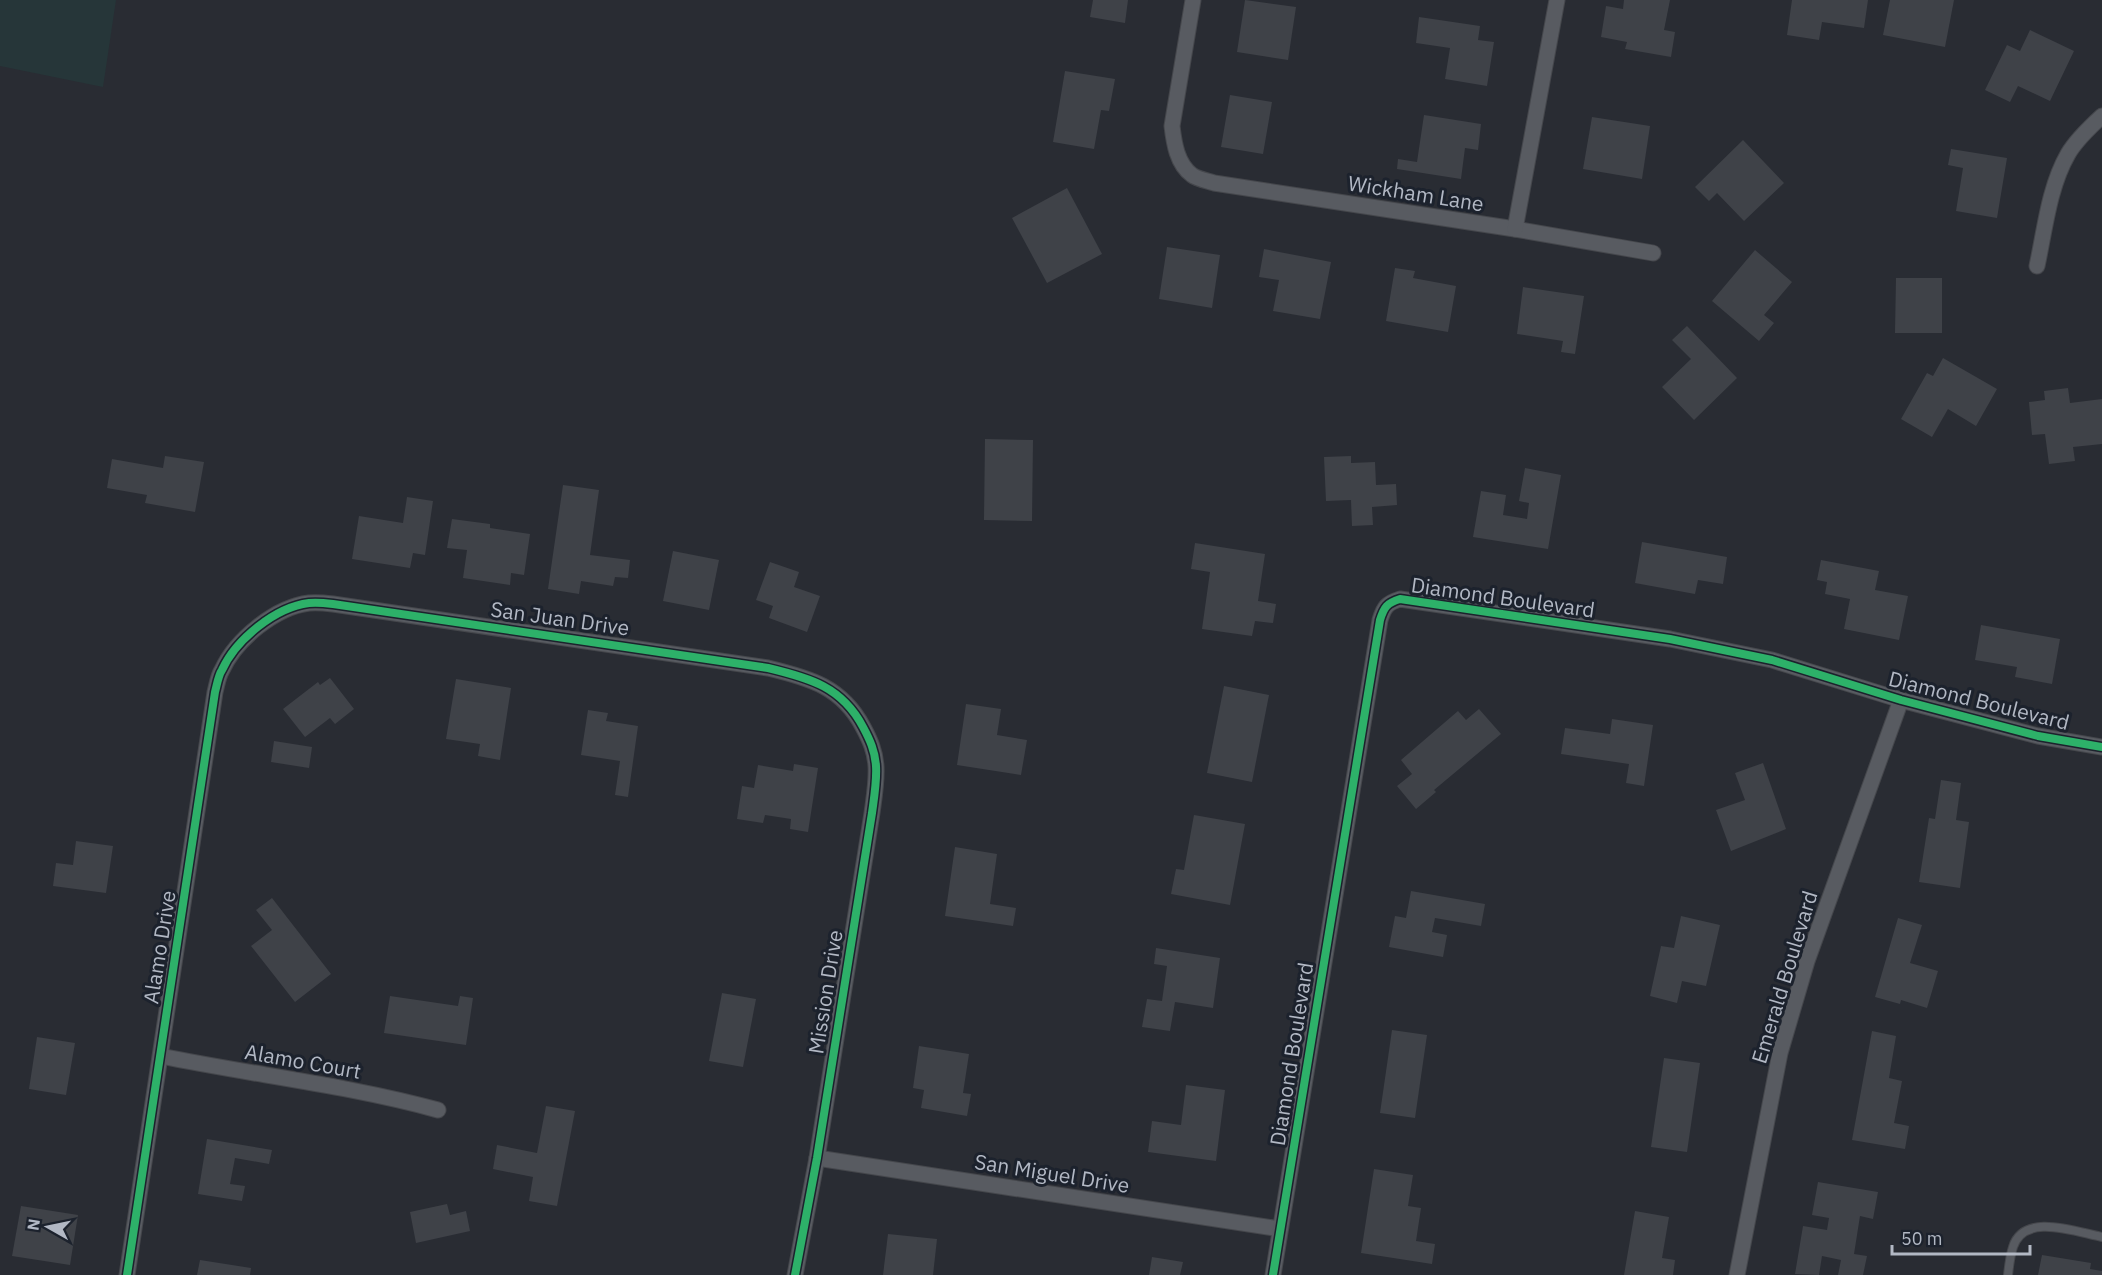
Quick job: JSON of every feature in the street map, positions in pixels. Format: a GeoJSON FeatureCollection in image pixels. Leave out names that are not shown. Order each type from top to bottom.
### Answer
{"type":"FeatureCollection","features":[{"type":"Feature","properties":{"kind":"street","name":"Wickham Lane"},"geometry":{"type":"LineString","coordinates":[[1193,0],[1172,126],[1174,146],[1181,161],[1192,175],[1214,183],[1515,229],[1653,253]]}},
{"type":"Feature","properties":{"kind":"street"},"geometry":{"type":"LineString","coordinates":[[1515,229],[1557,0]]}},
{"type":"Feature","properties":{"kind":"street"},"geometry":{"type":"LineString","coordinates":[[2037,266],[2056,182],[2069,153],[2102,116]]}},
{"type":"Feature","properties":{"kind":"street","name":"Diamond Boulevard"},"geometry":{"type":"LineString","coordinates":[[1273,1275],[1380,620],[1384,608],[1390,603],[1400,599],[1670,639],[1772,660],[1901,700],[2038,736],[2102,747]]}},
{"type":"Feature","properties":{"kind":"street","name":"San Juan Drive"},"geometry":{"type":"LineString","coordinates":[[249,635],[270,617],[288,608],[309,603],[333,604],[768,668],[801,676],[828,688],[845,700],[858,717]]}},
{"type":"Feature","properties":{"kind":"street","name":"Alamo Drive"},"geometry":{"type":"LineString","coordinates":[[127,1275],[215,692],[221,670],[232,653],[249,635]]}},
{"type":"Feature","properties":{"kind":"street","name":"Emerald Boulevard"},"geometry":{"type":"LineString","coordinates":[[1737,1275],[1780,1053],[1807,961],[1901,700]]}},
{"type":"Feature","properties":{"kind":"street","name":"Mission Drive"},"geometry":{"type":"LineString","coordinates":[[795,1275],[817,1158],[873,801],[876,768],[873,746],[858,717]]}},
{"type":"Feature","properties":{"kind":"street","name":"Alamo Court"},"geometry":{"type":"LineString","coordinates":[[161,1056],[392,1097],[438,1110]]}},
{"type":"Feature","properties":{"kind":"street","name":"San Miguel Drive"},"geometry":{"type":"LineString","coordinates":[[817,1158],[1280,1229]]}},
{"type":"Feature","properties":{"kind":"lane"},"geometry":{"type":"LineString","coordinates":[[2008,1275],[2013,1246],[2020,1235],[2029,1229],[2043,1226],[2102,1237]]}},
{"type":"Feature","properties":{"kind":"shaded area"},"geometry":{"type":"Polygon","coordinates":[[[0,0],[116,0],[103,87],[0,66],[0,0]]]}},
{"type":"Feature","properties":{"kind":"building"},"geometry":{"type":"Polygon","coordinates":[[[1093,0],[1128,0],[1125,23],[1090,17],[1093,0]]]}},
{"type":"Feature","properties":{"kind":"building"},"geometry":{"type":"Polygon","coordinates":[[[1245,0],[1296,7],[1288,60],[1237,52],[1245,0]]]}},
{"type":"Feature","properties":{"kind":"building"},"geometry":{"type":"Polygon","coordinates":[[[1624,0],[1670,0],[1664,30],[1675,32],[1671,57],[1625,49],[1627,42],[1601,37],[1606,6],[1623,9],[1624,0]]]}},
{"type":"Feature","properties":{"kind":"building"},"geometry":{"type":"Polygon","coordinates":[[[1792,0],[1868,0],[1864,28],[1822,22],[1819,40],[1787,35],[1792,0]]]}},
{"type":"Feature","properties":{"kind":"building"},"geometry":{"type":"Polygon","coordinates":[[[1890,0],[1954,0],[1945,47],[1883,35],[1890,0]]]}},
{"type":"Feature","properties":{"kind":"building"},"geometry":{"type":"Polygon","coordinates":[[[1419,17],[1480,26],[1478,40],[1494,42],[1487,86],[1445,79],[1450,48],[1416,43],[1419,17]]]}},
{"type":"Feature","properties":{"kind":"building"},"geometry":{"type":"Polygon","coordinates":[[[2030,30],[2074,51],[2050,101],[2018,86],[2010,102],[1985,90],[2007,45],[2020,51],[2030,30]]]}},
{"type":"Feature","properties":{"kind":"building"},"geometry":{"type":"Polygon","coordinates":[[[1065,71],[1115,79],[1109,111],[1101,110],[1094,149],[1053,142],[1065,71]]]}},
{"type":"Feature","properties":{"kind":"building"},"geometry":{"type":"Polygon","coordinates":[[[1230,95],[1272,102],[1263,154],[1221,147],[1230,95]]]}},
{"type":"Feature","properties":{"kind":"building"},"geometry":{"type":"Polygon","coordinates":[[[1424,115],[1481,124],[1478,150],[1465,148],[1461,179],[1397,169],[1398,159],[1417,162],[1424,115]]]}},
{"type":"Feature","properties":{"kind":"building"},"geometry":{"type":"Polygon","coordinates":[[[1592,117],[1650,126],[1642,179],[1583,169],[1592,117]]]}},
{"type":"Feature","properties":{"kind":"building"},"geometry":{"type":"Polygon","coordinates":[[[1743,140],[1784,183],[1744,221],[1717,193],[1709,201],[1695,187],[1743,140]]]}},
{"type":"Feature","properties":{"kind":"building"},"geometry":{"type":"Polygon","coordinates":[[[1951,149],[2007,158],[1997,218],[1956,211],[1963,168],[1948,165],[1951,149]]]}},
{"type":"Feature","properties":{"kind":"building"},"geometry":{"type":"Polygon","coordinates":[[[1067,188],[1102,254],[1047,283],[1012,218],[1067,188]]]}},
{"type":"Feature","properties":{"kind":"building"},"geometry":{"type":"Polygon","coordinates":[[[1167,247],[1220,255],[1212,308],[1159,299],[1167,247]]]}},
{"type":"Feature","properties":{"kind":"building"},"geometry":{"type":"Polygon","coordinates":[[[1264,249],[1331,262],[1320,319],[1273,311],[1279,280],[1259,277],[1264,249]]]}},
{"type":"Feature","properties":{"kind":"building"},"geometry":{"type":"Polygon","coordinates":[[[1755,250],[1792,282],[1764,315],[1774,323],[1759,341],[1712,301],[1755,250]]]}},
{"type":"Feature","properties":{"kind":"building"},"geometry":{"type":"Polygon","coordinates":[[[1395,268],[1415,271],[1413,278],[1456,286],[1448,332],[1386,321],[1395,268]]]}},
{"type":"Feature","properties":{"kind":"building"},"geometry":{"type":"Polygon","coordinates":[[[1896,278],[1942,278],[1942,333],[1895,333],[1896,278]]]}},
{"type":"Feature","properties":{"kind":"building"},"geometry":{"type":"Polygon","coordinates":[[[1523,287],[1584,296],[1575,354],[1561,352],[1563,341],[1517,334],[1523,287]]]}},
{"type":"Feature","properties":{"kind":"building"},"geometry":{"type":"Polygon","coordinates":[[[1687,326],[1737,378],[1694,420],[1662,387],[1691,359],[1672,340],[1687,326]]]}},
{"type":"Feature","properties":{"kind":"building"},"geometry":{"type":"Polygon","coordinates":[[[1943,358],[1997,389],[1976,426],[1948,409],[1932,437],[1901,419],[1927,373],[1933,376],[1943,358]]]}},
{"type":"Feature","properties":{"kind":"building"},"geometry":{"type":"Polygon","coordinates":[[[2068,388],[2070,403],[2102,399],[2102,444],[2073,447],[2075,461],[2049,464],[2045,434],[2032,435],[2029,402],[2045,400],[2044,391],[2068,388]]]}},
{"type":"Feature","properties":{"kind":"building"},"geometry":{"type":"Polygon","coordinates":[[[985,439],[1033,440],[1032,521],[984,520],[985,439]]]}},
{"type":"Feature","properties":{"kind":"building"},"geometry":{"type":"Polygon","coordinates":[[[165,456],[204,462],[195,512],[145,503],[147,495],[107,488],[112,459],[163,468],[165,456]]]}},
{"type":"Feature","properties":{"kind":"building"},"geometry":{"type":"Polygon","coordinates":[[[1351,456],[1351,463],[1375,462],[1376,485],[1396,484],[1397,505],[1372,507],[1373,525],[1352,526],[1351,500],[1326,501],[1324,457],[1351,456]]]}},
{"type":"Feature","properties":{"kind":"building"},"geometry":{"type":"Polygon","coordinates":[[[1525,468],[1561,475],[1548,549],[1473,537],[1481,491],[1506,495],[1503,515],[1527,519],[1529,503],[1519,501],[1525,468]]]}},
{"type":"Feature","properties":{"kind":"building"},"geometry":{"type":"Polygon","coordinates":[[[563,485],[599,490],[590,555],[630,560],[628,578],[615,577],[613,586],[581,581],[579,594],[548,589],[563,485]]]}},
{"type":"Feature","properties":{"kind":"building"},"geometry":{"type":"Polygon","coordinates":[[[407,497],[433,501],[425,555],[413,553],[410,568],[352,559],[359,516],[403,523],[407,497]]]}},
{"type":"Feature","properties":{"kind":"building"},"geometry":{"type":"Polygon","coordinates":[[[452,519],[490,524],[490,528],[530,534],[524,575],[511,573],[510,585],[463,578],[467,550],[447,548],[452,519]]]}},
{"type":"Feature","properties":{"kind":"building"},"geometry":{"type":"Polygon","coordinates":[[[1642,542],[1727,557],[1723,584],[1698,580],[1695,594],[1635,583],[1642,542]]]}},
{"type":"Feature","properties":{"kind":"building"},"geometry":{"type":"Polygon","coordinates":[[[1195,543],[1265,554],[1258,601],[1276,604],[1273,623],[1255,621],[1252,636],[1202,629],[1210,572],[1191,569],[1195,543]]]}},
{"type":"Feature","properties":{"kind":"building"},"geometry":{"type":"Polygon","coordinates":[[[673,551],[719,560],[709,610],[663,601],[673,551]]]}},
{"type":"Feature","properties":{"kind":"building"},"geometry":{"type":"Polygon","coordinates":[[[1821,560],[1879,571],[1875,590],[1908,596],[1899,640],[1844,629],[1850,599],[1825,594],[1827,582],[1817,580],[1821,560]]]}},
{"type":"Feature","properties":{"kind":"building"},"geometry":{"type":"Polygon","coordinates":[[[770,562],[799,572],[794,587],[820,596],[807,632],[769,618],[773,606],[756,600],[770,562]]]}},
{"type":"Feature","properties":{"kind":"building"},"geometry":{"type":"Polygon","coordinates":[[[1981,625],[2060,639],[2052,684],[2015,677],[2017,667],[1975,660],[1981,625]]]}},
{"type":"Feature","properties":{"kind":"building"},"geometry":{"type":"Polygon","coordinates":[[[330,678],[354,709],[335,724],[330,718],[305,737],[283,709],[318,682],[320,685],[330,678]]]}},
{"type":"Feature","properties":{"kind":"building"},"geometry":{"type":"Polygon","coordinates":[[[456,679],[511,688],[500,760],[478,756],[480,744],[446,739],[456,679]]]}},
{"type":"Feature","properties":{"kind":"building"},"geometry":{"type":"Polygon","coordinates":[[[1224,686],[1269,695],[1252,782],[1207,773],[1224,686]]]}},
{"type":"Feature","properties":{"kind":"building"},"geometry":{"type":"Polygon","coordinates":[[[966,704],[1001,709],[997,735],[1027,740],[1021,775],[957,765],[966,704]]]}},
{"type":"Feature","properties":{"kind":"building"},"geometry":{"type":"Polygon","coordinates":[[[1479,709],[1501,734],[1434,790],[1436,792],[1416,809],[1397,786],[1412,774],[1401,760],[1458,711],[1466,720],[1479,709]]]}},
{"type":"Feature","properties":{"kind":"building"},"geometry":{"type":"Polygon","coordinates":[[[588,710],[608,713],[606,721],[638,726],[628,797],[615,795],[620,761],[581,755],[588,710]]]}},
{"type":"Feature","properties":{"kind":"building"},"geometry":{"type":"Polygon","coordinates":[[[1612,719],[1653,725],[1644,786],[1626,783],[1629,764],[1561,754],[1565,728],[1610,734],[1612,719]]]}},
{"type":"Feature","properties":{"kind":"building"},"geometry":{"type":"Polygon","coordinates":[[[274,741],[312,747],[309,768],[271,762],[274,741]]]}},
{"type":"Feature","properties":{"kind":"building"},"geometry":{"type":"Polygon","coordinates":[[[1763,763],[1786,829],[1731,851],[1716,810],[1745,800],[1735,773],[1763,763]]]}},
{"type":"Feature","properties":{"kind":"building"},"geometry":{"type":"Polygon","coordinates":[[[794,764],[818,768],[808,832],[790,829],[791,819],[765,815],[763,823],[737,819],[742,786],[754,788],[758,765],[793,771],[794,764]]]}},
{"type":"Feature","properties":{"kind":"building"},"geometry":{"type":"Polygon","coordinates":[[[1941,780],[1961,783],[1956,820],[1969,822],[1960,888],[1919,882],[1929,818],[1935,819],[1941,780]]]}},
{"type":"Feature","properties":{"kind":"building"},"geometry":{"type":"Polygon","coordinates":[[[1194,815],[1245,824],[1230,905],[1171,894],[1176,869],[1184,870],[1194,815]]]}},
{"type":"Feature","properties":{"kind":"building"},"geometry":{"type":"Polygon","coordinates":[[[76,841],[113,846],[106,893],[53,886],[56,863],[73,865],[76,841]]]}},
{"type":"Feature","properties":{"kind":"building"},"geometry":{"type":"Polygon","coordinates":[[[955,847],[997,854],[990,904],[1016,908],[1013,926],[945,916],[955,847]]]}},
{"type":"Feature","properties":{"kind":"building"},"geometry":{"type":"Polygon","coordinates":[[[1411,891],[1485,904],[1481,926],[1435,918],[1432,932],[1447,935],[1443,957],[1389,947],[1395,916],[1406,918],[1411,891]]]}},
{"type":"Feature","properties":{"kind":"building"},"geometry":{"type":"Polygon","coordinates":[[[272,898],[331,974],[295,1002],[251,946],[272,930],[256,910],[272,898]]]}},
{"type":"Feature","properties":{"kind":"building"},"geometry":{"type":"Polygon","coordinates":[[[1681,916],[1720,925],[1706,986],[1682,981],[1677,1003],[1650,996],[1661,946],[1674,948],[1681,916]]]}},
{"type":"Feature","properties":{"kind":"building"},"geometry":{"type":"Polygon","coordinates":[[[1898,918],[1922,925],[1910,963],[1938,971],[1927,1008],[1901,1000],[1900,1004],[1875,997],[1898,918]]]}},
{"type":"Feature","properties":{"kind":"building"},"geometry":{"type":"Polygon","coordinates":[[[1156,948],[1220,958],[1213,1008],[1175,1002],[1170,1031],[1142,1027],[1147,999],[1162,1001],[1167,966],[1154,964],[1156,948]]]}},
{"type":"Feature","properties":{"kind":"building"},"geometry":{"type":"Polygon","coordinates":[[[722,993],[756,999],[743,1067],[709,1061],[722,993]]]}},
{"type":"Feature","properties":{"kind":"building"},"geometry":{"type":"Polygon","coordinates":[[[390,996],[458,1006],[460,996],[473,998],[466,1045],[384,1033],[390,996]]]}},
{"type":"Feature","properties":{"kind":"building"},"geometry":{"type":"Polygon","coordinates":[[[1392,1030],[1427,1035],[1415,1118],[1380,1113],[1392,1030]]]}},
{"type":"Feature","properties":{"kind":"building"},"geometry":{"type":"Polygon","coordinates":[[[1872,1031],[1896,1036],[1889,1078],[1902,1081],[1894,1123],[1909,1126],[1905,1149],[1852,1140],[1872,1031]]]}},
{"type":"Feature","properties":{"kind":"building"},"geometry":{"type":"Polygon","coordinates":[[[37,1037],[75,1043],[66,1095],[29,1089],[37,1037]]]}},
{"type":"Feature","properties":{"kind":"building"},"geometry":{"type":"Polygon","coordinates":[[[919,1046],[969,1054],[963,1093],[971,1094],[967,1116],[921,1108],[924,1090],[913,1088],[919,1046]]]}},
{"type":"Feature","properties":{"kind":"building"},"geometry":{"type":"Polygon","coordinates":[[[1664,1058],[1700,1063],[1687,1152],[1651,1147],[1664,1058]]]}},
{"type":"Feature","properties":{"kind":"building"},"geometry":{"type":"Polygon","coordinates":[[[1186,1085],[1225,1090],[1216,1161],[1148,1152],[1152,1121],[1181,1125],[1186,1085]]]}},
{"type":"Feature","properties":{"kind":"building"},"geometry":{"type":"Polygon","coordinates":[[[546,1106],[575,1111],[557,1206],[529,1201],[533,1177],[493,1169],[497,1145],[537,1153],[546,1106]]]}},
{"type":"Feature","properties":{"kind":"building"},"geometry":{"type":"Polygon","coordinates":[[[207,1139],[272,1150],[269,1164],[235,1158],[230,1184],[245,1186],[242,1201],[198,1194],[207,1139]]]}},
{"type":"Feature","properties":{"kind":"building"},"geometry":{"type":"Polygon","coordinates":[[[1374,1169],[1413,1175],[1408,1206],[1421,1208],[1416,1241],[1435,1244],[1432,1264],[1361,1253],[1374,1169]]]}},
{"type":"Feature","properties":{"kind":"building"},"geometry":{"type":"Polygon","coordinates":[[[1818,1182],[1878,1192],[1873,1219],[1860,1216],[1854,1254],[1867,1256],[1863,1275],[1838,1275],[1841,1260],[1822,1256],[1819,1275],[1795,1274],[1803,1226],[1827,1230],[1829,1218],[1812,1215],[1818,1182]]]}},
{"type":"Feature","properties":{"kind":"building"},"geometry":{"type":"Polygon","coordinates":[[[447,1204],[450,1215],[466,1211],[470,1231],[416,1243],[410,1212],[447,1204]]]}},
{"type":"Feature","properties":{"kind":"building"},"geometry":{"type":"Polygon","coordinates":[[[21,1206],[78,1215],[70,1265],[12,1256],[21,1206]]]}},
{"type":"Feature","properties":{"kind":"building"},"geometry":{"type":"Polygon","coordinates":[[[1635,1211],[1669,1217],[1662,1258],[1675,1260],[1673,1275],[1624,1275],[1635,1211]]]}},
{"type":"Feature","properties":{"kind":"building"},"geometry":{"type":"Polygon","coordinates":[[[888,1234],[937,1239],[933,1275],[883,1275],[888,1234]]]}},
{"type":"Feature","properties":{"kind":"building"},"geometry":{"type":"Polygon","coordinates":[[[2042,1255],[2091,1263],[2090,1269],[2102,1271],[2102,1275],[2038,1275],[2042,1255]]]}},
{"type":"Feature","properties":{"kind":"building"},"geometry":{"type":"Polygon","coordinates":[[[1152,1257],[1183,1262],[1180,1275],[1149,1275],[1152,1257]]]}},
{"type":"Feature","properties":{"kind":"building"},"geometry":{"type":"Polygon","coordinates":[[[200,1260],[251,1268],[250,1275],[197,1275],[200,1260]]]}},
{"type":"Feature","properties":{"kind":"cycle path"},"geometry":{"type":"LineString","coordinates":[[1273,1275],[1380,620],[1385,609],[1392,602],[1400,599],[1670,639],[1772,660],[1901,700],[2038,736],[2102,747]]}},
{"type":"Feature","properties":{"kind":"cycle path"},"geometry":{"type":"LineString","coordinates":[[127,1275],[215,692],[228,658],[247,636],[258,626],[283,611],[309,603],[333,604],[768,668],[823,686],[835,693],[855,713],[873,750],[876,766],[875,789],[817,1158],[795,1275]]}}]}
